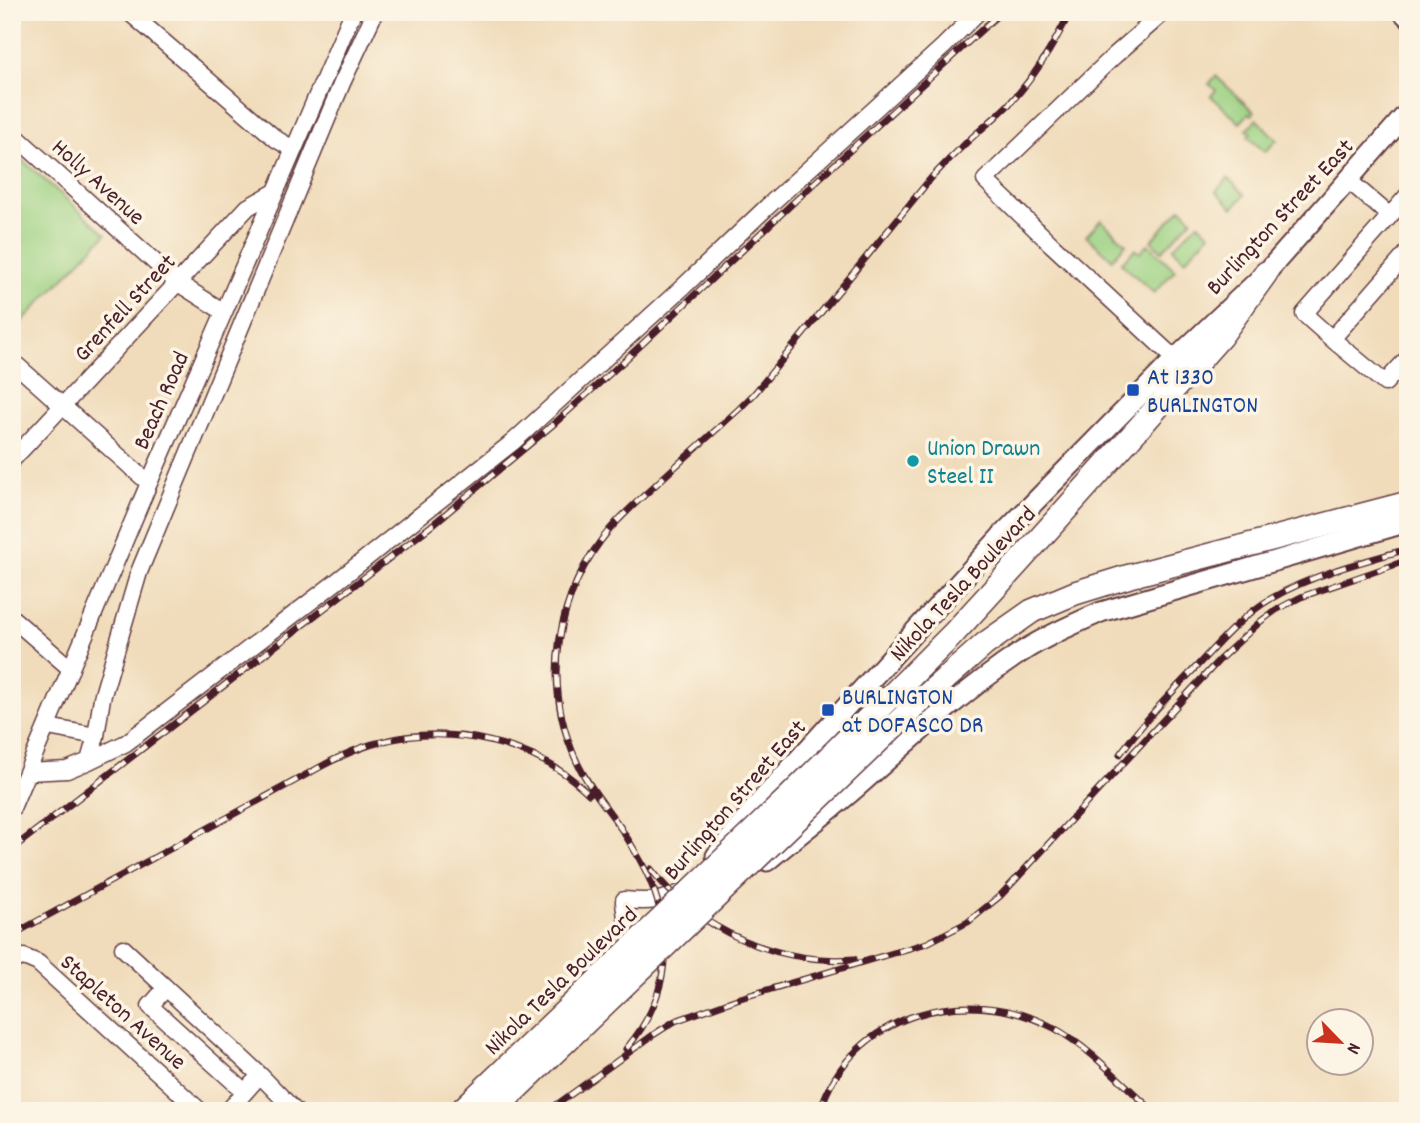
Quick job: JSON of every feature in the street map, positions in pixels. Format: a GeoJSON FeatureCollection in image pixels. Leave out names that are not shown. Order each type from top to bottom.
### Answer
{"type":"FeatureCollection","features":[{"type":"Feature","properties":{"kind":"highway","name":"Nikola Tesla Boulevard"},"geometry":{"type":"LineString","coordinates":[[461,1111],[789,797],[953,634],[1220,337],[1266,273]]}},
{"type":"Feature","properties":{"kind":"highway","name":"Nikola Tesla Boulevard"},"geometry":{"type":"LineString","coordinates":[[493,1111],[919,702],[985,644],[1032,611],[1075,593],[1142,573],[1408,503]]}},
{"type":"Feature","properties":{"kind":"main road"},"geometry":{"type":"LineString","coordinates":[[1402,12],[1408,17]]}},
{"type":"Feature","properties":{"kind":"main road","name":"Burlington Street East"},"geometry":{"type":"LineString","coordinates":[[461,1111],[674,906],[757,805],[1005,532],[1175,359],[1266,273],[1408,112]]}},
{"type":"Feature","properties":{"kind":"main road"},"geometry":{"type":"LineString","coordinates":[[486,1111],[696,919],[855,789],[928,724],[1021,653],[1056,632],[1101,612],[1408,522]]}},
{"type":"Feature","properties":{"kind":"street"},"geometry":{"type":"LineString","coordinates":[[129,12],[276,139],[293,149]]}},
{"type":"Feature","properties":{"kind":"street","name":"Beach Road"},"geometry":{"type":"LineString","coordinates":[[12,808],[353,12]]}},
{"type":"Feature","properties":{"kind":"street"},"geometry":{"type":"LineString","coordinates":[[89,761],[102,698],[139,572],[342,83],[375,12]]}},
{"type":"Feature","properties":{"kind":"street"},"geometry":{"type":"LineString","coordinates":[[28,772],[67,770],[126,743],[513,442],[978,12]]}},
{"type":"Feature","properties":{"kind":"street"},"geometry":{"type":"LineString","coordinates":[[1164,12],[1114,56],[985,180],[1175,359]]}},
{"type":"Feature","properties":{"kind":"street","name":"Holly Avenue"},"geometry":{"type":"LineString","coordinates":[[12,133],[178,283],[224,312]]}},
{"type":"Feature","properties":{"kind":"street"},"geometry":{"type":"LineString","coordinates":[[1348,180],[1390,216]]}},
{"type":"Feature","properties":{"kind":"street","name":"Grenfell Street"},"geometry":{"type":"LineString","coordinates":[[12,460],[248,207],[275,192]]}},
{"type":"Feature","properties":{"kind":"street"},"geometry":{"type":"LineString","coordinates":[[1408,195],[1304,314],[1385,383],[1408,358]]}},
{"type":"Feature","properties":{"kind":"street"},"geometry":{"type":"LineString","coordinates":[[1332,338],[1408,252]]}},
{"type":"Feature","properties":{"kind":"street"},"geometry":{"type":"LineString","coordinates":[[12,361],[149,483]]}},
{"type":"Feature","properties":{"kind":"street"},"geometry":{"type":"LineString","coordinates":[[12,618],[71,669]]}},
{"type":"Feature","properties":{"kind":"street"},"geometry":{"type":"LineString","coordinates":[[48,727],[96,736]]}},
{"type":"Feature","properties":{"kind":"street"},"geometry":{"type":"LineString","coordinates":[[810,746],[855,789]]}},
{"type":"Feature","properties":{"kind":"street"},"geometry":{"type":"LineString","coordinates":[[625,953],[628,925],[624,900],[656,902],[674,897],[689,888]]}},
{"type":"Feature","properties":{"kind":"street"},"geometry":{"type":"LineString","coordinates":[[123,948],[295,1111]]}},
{"type":"Feature","properties":{"kind":"street","name":"Stapleton Avenue"},"geometry":{"type":"LineString","coordinates":[[12,960],[24,957],[38,963],[200,1111]]}},
{"type":"Feature","properties":{"kind":"street"},"geometry":{"type":"LineString","coordinates":[[166,988],[150,1006],[244,1092]]}},
{"type":"Feature","properties":{"kind":"street"},"geometry":{"type":"LineString","coordinates":[[228,1111],[260,1075]]}},
{"type":"Feature","properties":{"kind":"green space"},"geometry":{"type":"Polygon","coordinates":[[[1216,76],[1254,112],[1252,115],[1249,113],[1240,123],[1211,96],[1216,90],[1209,84],[1216,76]]]}},
{"type":"Feature","properties":{"kind":"green space"},"geometry":{"type":"Polygon","coordinates":[[[1256,119],[1277,140],[1265,152],[1248,137],[1251,133],[1247,130],[1256,119]]]}},
{"type":"Feature","properties":{"kind":"green space"},"geometry":{"type":"Polygon","coordinates":[[[12,151],[106,234],[12,332],[12,151]]]}},
{"type":"Feature","properties":{"kind":"green space"},"geometry":{"type":"Polygon","coordinates":[[[1228,178],[1245,195],[1233,208],[1216,191],[1228,178]]]}},
{"type":"Feature","properties":{"kind":"green space"},"geometry":{"type":"Polygon","coordinates":[[[1181,208],[1192,219],[1162,251],[1151,241],[1181,208]]]}},
{"type":"Feature","properties":{"kind":"green space"},"geometry":{"type":"Polygon","coordinates":[[[1101,220],[1126,244],[1112,259],[1086,236],[1101,220]]]}},
{"type":"Feature","properties":{"kind":"green space"},"geometry":{"type":"Polygon","coordinates":[[[1198,223],[1210,234],[1185,260],[1173,248],[1198,223]]]}},
{"type":"Feature","properties":{"kind":"green space"},"geometry":{"type":"Polygon","coordinates":[[[1148,244],[1175,270],[1154,293],[1121,263],[1135,249],[1140,253],[1148,244]]]}},
{"type":"Feature","properties":{"kind":"railway"},"geometry":{"type":"LineString","coordinates":[[12,849],[431,526],[556,422],[1001,12]]}},
{"type":"Feature","properties":{"kind":"railway"},"geometry":{"type":"LineString","coordinates":[[621,828],[581,771],[566,733],[559,702],[557,671],[560,640],[566,610],[577,581],[611,528],[754,394],[932,177],[1020,92],[1044,59],[1070,12]]}},
{"type":"Feature","properties":{"kind":"railway"},"geometry":{"type":"LineString","coordinates":[[1120,754],[1157,708],[1214,647],[1261,605],[1321,575],[1408,549]]}},
{"type":"Feature","properties":{"kind":"railway"},"geometry":{"type":"LineString","coordinates":[[548,1111],[675,1021],[737,999],[927,943],[968,922],[1000,896],[1220,659],[1261,621],[1301,597],[1408,560]]}},
{"type":"Feature","properties":{"kind":"railway"},"geometry":{"type":"LineString","coordinates":[[12,935],[322,766],[377,743],[432,735],[489,741],[517,749],[543,761],[589,794]]}},
{"type":"Feature","properties":{"kind":"railway"},"geometry":{"type":"LineString","coordinates":[[616,822],[651,882],[664,932],[661,980],[654,1004],[626,1049]]}},
{"type":"Feature","properties":{"kind":"railway"},"geometry":{"type":"LineString","coordinates":[[651,869],[691,910],[741,939],[797,956],[854,959]]}},
{"type":"Feature","properties":{"kind":"railway"},"geometry":{"type":"LineString","coordinates":[[820,1111],[835,1077],[858,1050],[885,1029],[916,1015],[950,1008],[986,1008],[1021,1014],[1054,1028],[1093,1055],[1153,1111]]}},
{"type":"Feature","properties":{"kind":"place","name":"At 1330 BURLINGTON"},"geometry":{"type":"Point","coordinates":[1133,390]}},
{"type":"Feature","properties":{"kind":"place","name":"Union Drawn Steel II"},"geometry":{"type":"Point","coordinates":[913,461]}},
{"type":"Feature","properties":{"kind":"place","name":"BURLINGTON at DOFASCO DR"},"geometry":{"type":"Point","coordinates":[828,710]}}]}
